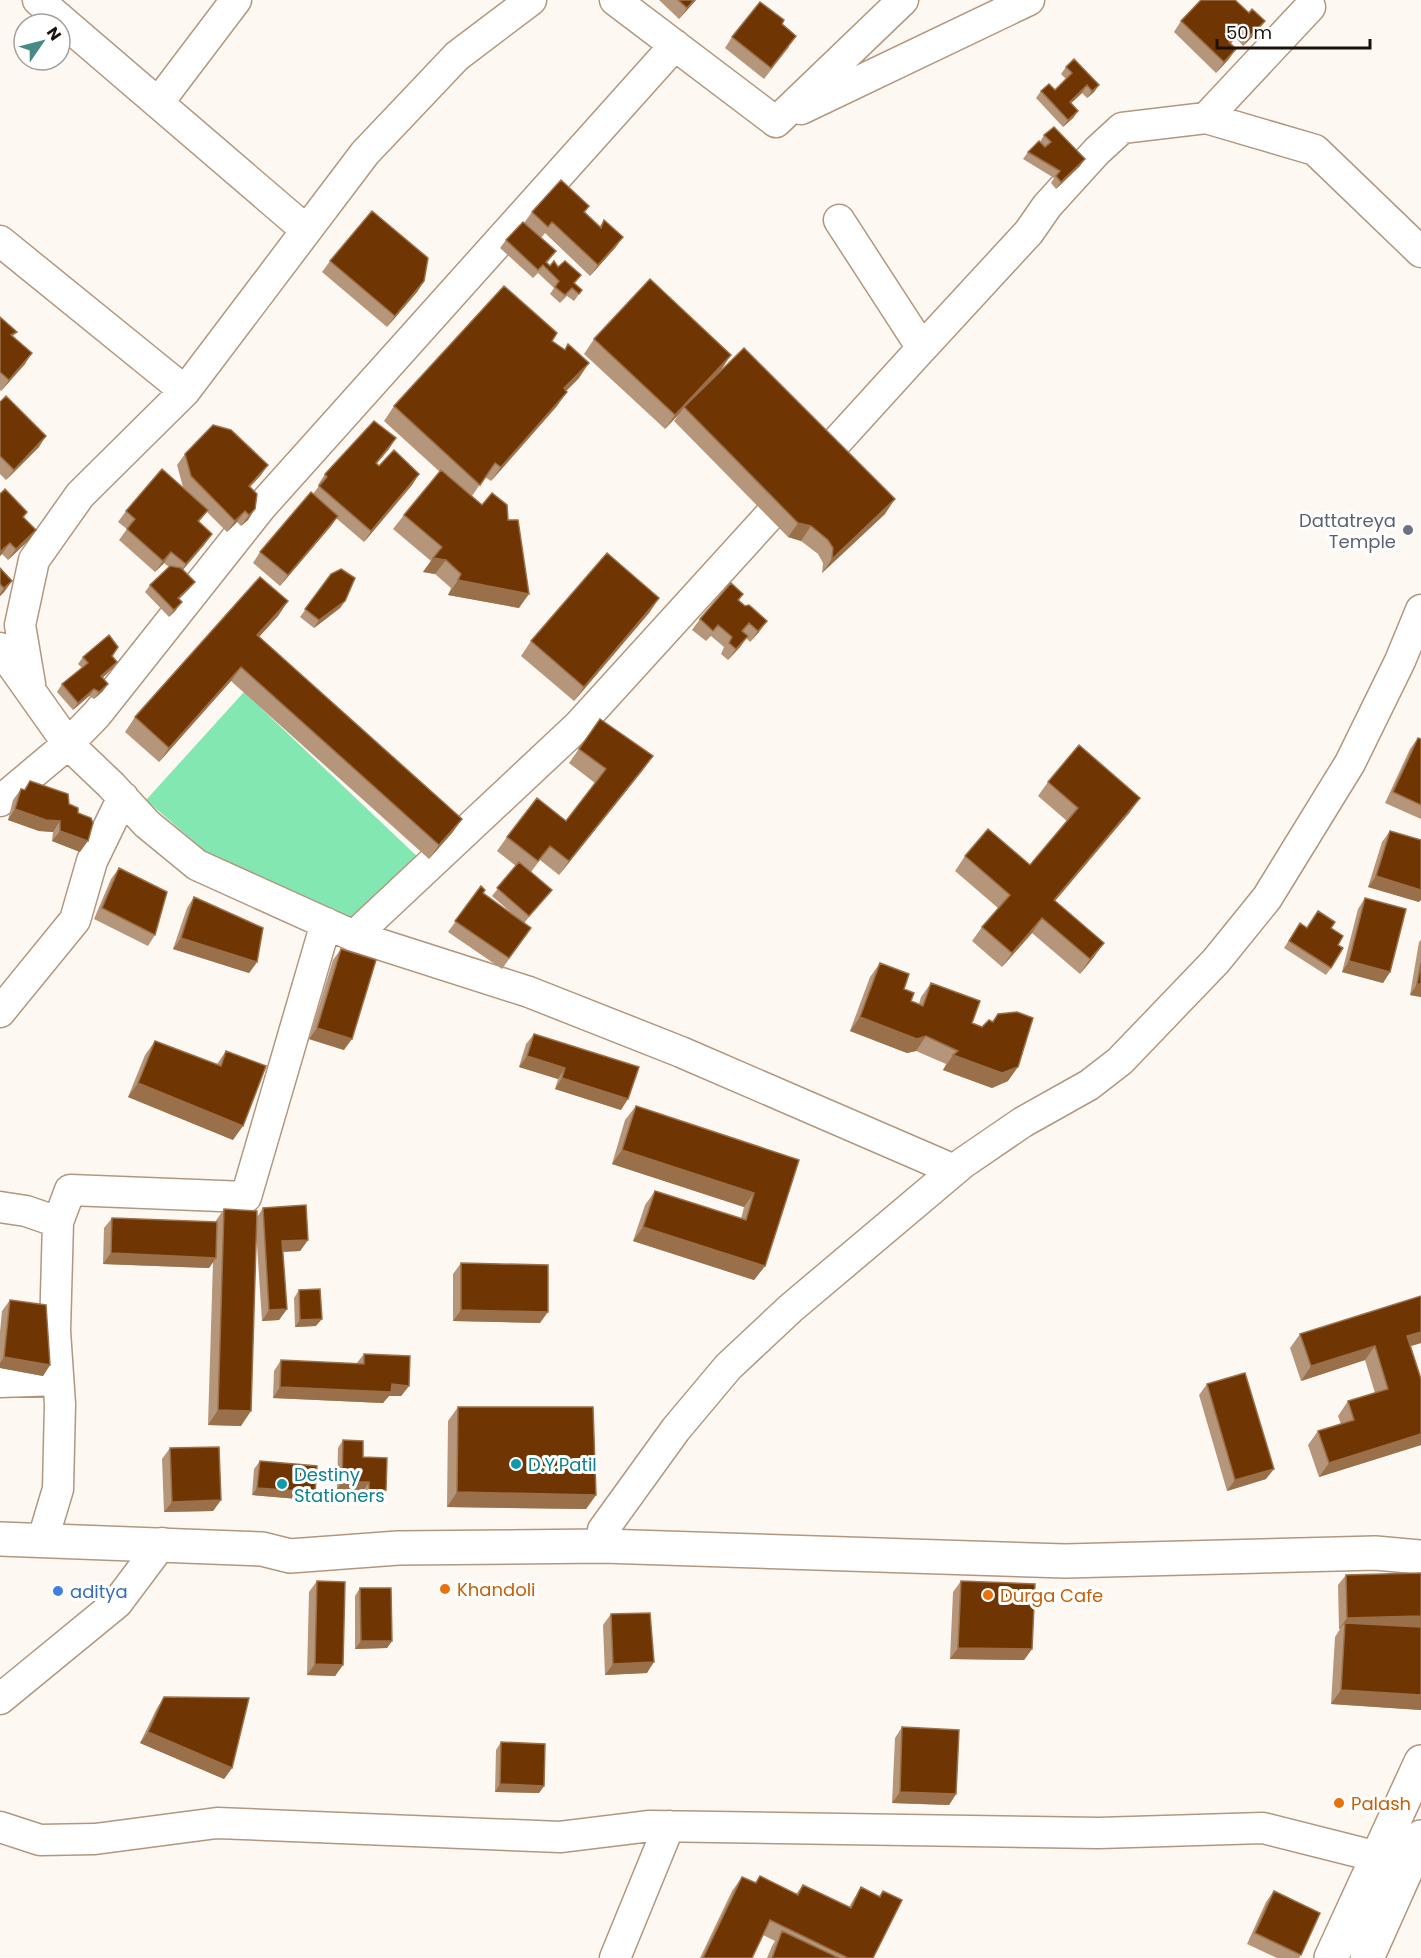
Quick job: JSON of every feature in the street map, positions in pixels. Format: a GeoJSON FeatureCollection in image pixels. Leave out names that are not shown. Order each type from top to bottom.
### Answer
{"type":"FeatureCollection","features":[{"type":"Feature","properties":{"kind":"main road"},"geometry":{"type":"LineString","coordinates":[[0,1539],[162,1543],[262,1549],[268,1539],[278,1535],[528,1534],[1065,1561],[1375,1553],[1421,1557]]}},
{"type":"Feature","properties":{"kind":"main road"},"geometry":{"type":"LineString","coordinates":[[603,1538],[734,1536],[1071,1542],[1421,1536]]}},
{"type":"Feature","properties":{"kind":"main road"},"geometry":{"type":"LineString","coordinates":[[1330,1958],[1421,1761]]}},
{"type":"Feature","properties":{"kind":"main road"},"geometry":{"type":"LineString","coordinates":[[1367,1958],[1421,1837]]}},
{"type":"Feature","properties":{"kind":"street"},"geometry":{"type":"LineString","coordinates":[[38,0],[306,230]]}},
{"type":"Feature","properties":{"kind":"street"},"geometry":{"type":"LineString","coordinates":[[158,103],[236,0]]}},
{"type":"Feature","properties":{"kind":"street"},"geometry":{"type":"LineString","coordinates":[[31,691],[20,625],[34,560],[80,495],[185,391],[365,153],[457,56],[531,0]]}},
{"type":"Feature","properties":{"kind":"street"},"geometry":{"type":"LineString","coordinates":[[615,0],[776,122]]}},
{"type":"Feature","properties":{"kind":"street"},"geometry":{"type":"LineString","coordinates":[[776,122],[903,0]]}},
{"type":"Feature","properties":{"kind":"street"},"geometry":{"type":"LineString","coordinates":[[776,122],[1029,0]]}},
{"type":"Feature","properties":{"kind":"street"},"geometry":{"type":"LineString","coordinates":[[1206,118],[1310,7]]}},
{"type":"Feature","properties":{"kind":"street"},"geometry":{"type":"LineString","coordinates":[[0,801],[68,744],[97,714],[261,507],[675,45]]}},
{"type":"Feature","properties":{"kind":"street"},"geometry":{"type":"LineString","coordinates":[[354,936],[578,726],[1029,232],[1047,206],[1097,151],[1122,128],[1206,118],[1315,150],[1421,252]]}},
{"type":"Feature","properties":{"kind":"street"},"geometry":{"type":"LineString","coordinates":[[839,220],[922,348]]}},
{"type":"Feature","properties":{"kind":"street"},"geometry":{"type":"LineString","coordinates":[[0,241],[185,391]]}},
{"type":"Feature","properties":{"kind":"street"},"geometry":{"type":"LineString","coordinates":[[603,1538],[676,1429],[728,1366],[791,1308],[954,1170],[1023,1122],[1098,1079],[1152,1030],[1216,961],[1267,898],[1350,763],[1400,661],[1421,610]]}},
{"type":"Feature","properties":{"kind":"street"},"geometry":{"type":"LineString","coordinates":[[0,648],[68,744],[123,797],[147,824],[197,865],[354,936],[559,1004],[681,1052],[954,1170]]}},
{"type":"Feature","properties":{"kind":"street"},"geometry":{"type":"LineString","coordinates":[[0,1012],[75,920],[92,861],[123,797]]}},
{"type":"Feature","properties":{"kind":"street"},"geometry":{"type":"LineString","coordinates":[[43,1539],[58,1489],[58,1380],[55,1331],[58,1222],[70,1190],[246,1197],[326,923]]}},
{"type":"Feature","properties":{"kind":"street"},"geometry":{"type":"LineString","coordinates":[[0,1207],[26,1211],[58,1222]]}},
{"type":"Feature","properties":{"kind":"street"},"geometry":{"type":"LineString","coordinates":[[0,1382],[58,1380]]}},
{"type":"Feature","properties":{"kind":"street"},"geometry":{"type":"LineString","coordinates":[[0,1699],[117,1603],[162,1543]]}},
{"type":"Feature","properties":{"kind":"street"},"geometry":{"type":"LineString","coordinates":[[0,1828],[40,1840],[95,1839],[217,1823],[560,1837],[650,1826],[1099,1833],[1263,1828],[1378,1857]]}},
{"type":"Feature","properties":{"kind":"street"},"geometry":{"type":"LineString","coordinates":[[615,1958],[669,1826]]}},
{"type":"Feature","properties":{"kind":"green space"},"geometry":{"type":"Polygon","coordinates":[[[244,692],[422,861],[361,929],[206,852],[146,800],[244,692]]]}},
{"type":"Feature","properties":{"kind":"building"},"geometry":{"type":"Polygon","coordinates":[[[678,0],[694,0],[687,8],[678,0]]]}},
{"type":"Feature","properties":{"kind":"building"},"geometry":{"type":"Polygon","coordinates":[[[1201,0],[1235,0],[1249,13],[1252,9],[1265,21],[1251,35],[1243,27],[1229,42],[1236,49],[1224,62],[1181,21],[1201,0]]]}},
{"type":"Feature","properties":{"kind":"building"},"geometry":{"type":"Polygon","coordinates":[[[760,2],[784,20],[782,24],[796,36],[771,68],[732,37],[760,2]]]}},
{"type":"Feature","properties":{"kind":"building"},"geometry":{"type":"Polygon","coordinates":[[[1074,59],[1099,85],[1092,91],[1087,85],[1070,102],[1078,111],[1068,120],[1041,91],[1049,84],[1055,90],[1072,73],[1066,67],[1074,59]]]}},
{"type":"Feature","properties":{"kind":"building"},"geometry":{"type":"Polygon","coordinates":[[[1054,127],[1085,159],[1061,182],[1056,176],[1060,171],[1028,152],[1039,141],[1045,147],[1051,142],[1044,135],[1054,127]]]}},
{"type":"Feature","properties":{"kind":"building"},"geometry":{"type":"Polygon","coordinates":[[[561,180],[589,206],[584,212],[601,228],[604,220],[623,237],[598,265],[552,222],[548,227],[532,212],[561,180]]]}},
{"type":"Feature","properties":{"kind":"building"},"geometry":{"type":"Polygon","coordinates":[[[372,211],[428,258],[424,281],[395,316],[330,261],[372,211]]]}},
{"type":"Feature","properties":{"kind":"building"},"geometry":{"type":"Polygon","coordinates":[[[523,222],[556,251],[546,262],[550,266],[554,261],[558,267],[565,261],[581,275],[574,283],[582,290],[579,294],[572,288],[565,295],[555,287],[559,281],[543,265],[538,270],[506,240],[523,222]]]}},
{"type":"Feature","properties":{"kind":"building"},"geometry":{"type":"Polygon","coordinates":[[[650,279],[731,355],[675,415],[594,339],[650,279]]]}},
{"type":"Feature","properties":{"kind":"building"},"geometry":{"type":"Polygon","coordinates":[[[504,286],[557,333],[552,341],[565,350],[568,344],[589,363],[564,388],[567,392],[501,467],[495,463],[480,485],[394,406],[504,286]]]}},
{"type":"Feature","properties":{"kind":"building"},"geometry":{"type":"Polygon","coordinates":[[[0,317],[17,332],[11,335],[32,353],[9,380],[0,372],[0,317]]]}},
{"type":"Feature","properties":{"kind":"building"},"geometry":{"type":"Polygon","coordinates":[[[744,348],[895,499],[832,559],[833,548],[828,540],[811,526],[798,523],[684,407],[744,348]]]}},
{"type":"Feature","properties":{"kind":"building"},"geometry":{"type":"Polygon","coordinates":[[[6,396],[46,436],[14,470],[0,456],[0,402],[6,396]]]}},
{"type":"Feature","properties":{"kind":"building"},"geometry":{"type":"Polygon","coordinates":[[[374,421],[396,438],[376,463],[379,466],[394,450],[419,474],[371,531],[319,486],[327,477],[325,474],[374,421]]]}},
{"type":"Feature","properties":{"kind":"building"},"geometry":{"type":"Polygon","coordinates":[[[213,425],[231,430],[268,465],[249,486],[257,494],[255,509],[249,515],[245,511],[235,521],[191,476],[185,454],[213,425]]]}},
{"type":"Feature","properties":{"kind":"building"},"geometry":{"type":"Polygon","coordinates":[[[162,469],[208,510],[198,521],[212,534],[186,564],[171,552],[163,561],[127,529],[135,519],[126,511],[162,469]]]}},
{"type":"Feature","properties":{"kind":"building"},"geometry":{"type":"Polygon","coordinates":[[[441,470],[482,505],[492,493],[507,505],[508,520],[518,520],[529,594],[458,580],[461,574],[446,560],[433,558],[442,547],[404,515],[441,470]]]}},
{"type":"Feature","properties":{"kind":"building"},"geometry":{"type":"Polygon","coordinates":[[[5,489],[27,512],[23,517],[36,530],[16,549],[10,543],[0,552],[0,494],[5,489]]]}},
{"type":"Feature","properties":{"kind":"building"},"geometry":{"type":"Polygon","coordinates":[[[311,492],[338,516],[288,575],[260,552],[311,492]]]}},
{"type":"Feature","properties":{"kind":"building"},"geometry":{"type":"Polygon","coordinates":[[[607,553],[659,598],[584,687],[531,641],[607,553]]]}},
{"type":"Feature","properties":{"kind":"building"},"geometry":{"type":"Polygon","coordinates":[[[170,566],[181,568],[195,582],[178,598],[182,602],[174,610],[150,585],[170,566]]]}},
{"type":"Feature","properties":{"kind":"building"},"geometry":{"type":"Polygon","coordinates":[[[0,568],[12,581],[4,588],[0,584],[0,568]]]}},
{"type":"Feature","properties":{"kind":"building"},"geometry":{"type":"Polygon","coordinates":[[[341,569],[355,578],[345,601],[319,620],[305,609],[331,574],[341,569]]]}},
{"type":"Feature","properties":{"kind":"building"},"geometry":{"type":"Polygon","coordinates":[[[260,577],[288,601],[257,635],[462,819],[439,845],[241,667],[169,748],[135,717],[260,577]]]}},
{"type":"Feature","properties":{"kind":"building"},"geometry":{"type":"Polygon","coordinates":[[[731,583],[743,594],[738,600],[745,606],[749,605],[767,621],[758,631],[749,623],[742,631],[748,636],[736,649],[729,643],[732,637],[718,625],[713,631],[700,619],[731,583]]]}},
{"type":"Feature","properties":{"kind":"building"},"geometry":{"type":"Polygon","coordinates":[[[109,635],[118,647],[112,656],[117,662],[101,676],[108,684],[99,692],[94,689],[78,703],[62,684],[88,663],[83,657],[109,635]]]}},
{"type":"Feature","properties":{"kind":"building"},"geometry":{"type":"Polygon","coordinates":[[[600,719],[653,756],[569,861],[550,846],[538,861],[507,837],[537,798],[566,821],[606,769],[579,749],[600,719]]]}},
{"type":"Feature","properties":{"kind":"building"},"geometry":{"type":"Polygon","coordinates":[[[1418,738],[1421,739],[1421,805],[1393,792],[1418,738]]]}},
{"type":"Feature","properties":{"kind":"building"},"geometry":{"type":"Polygon","coordinates":[[[1079,745],[1140,798],[1054,900],[1104,943],[1090,959],[1042,918],[1012,953],[982,927],[1010,895],[965,856],[988,829],[1030,865],[1078,808],[1048,782],[1079,745]]]}},
{"type":"Feature","properties":{"kind":"building"},"geometry":{"type":"Polygon","coordinates":[[[30,781],[68,794],[69,804],[78,808],[78,813],[91,818],[93,823],[88,841],[60,831],[60,821],[46,820],[15,809],[21,789],[25,790],[30,781]]]}},
{"type":"Feature","properties":{"kind":"building"},"geometry":{"type":"Polygon","coordinates":[[[1390,831],[1421,840],[1421,890],[1376,876],[1390,831]]]}},
{"type":"Feature","properties":{"kind":"building"},"geometry":{"type":"Polygon","coordinates":[[[519,862],[552,890],[529,916],[497,888],[519,862]]]}},
{"type":"Feature","properties":{"kind":"building"},"geometry":{"type":"Polygon","coordinates":[[[119,868],[167,892],[155,935],[102,908],[119,868]]]}},
{"type":"Feature","properties":{"kind":"building"},"geometry":{"type":"Polygon","coordinates":[[[481,886],[485,890],[483,893],[531,928],[509,958],[455,921],[481,886]]]}},
{"type":"Feature","properties":{"kind":"building"},"geometry":{"type":"Polygon","coordinates":[[[194,897],[263,928],[257,962],[181,938],[194,897]]]}},
{"type":"Feature","properties":{"kind":"building"},"geometry":{"type":"Polygon","coordinates":[[[1365,898],[1406,909],[1390,972],[1349,961],[1365,898]]]}},
{"type":"Feature","properties":{"kind":"building"},"geometry":{"type":"Polygon","coordinates":[[[1318,911],[1335,922],[1331,928],[1343,936],[1338,945],[1343,948],[1331,968],[1289,941],[1300,923],[1307,928],[1318,911]]]}},
{"type":"Feature","properties":{"kind":"building"},"geometry":{"type":"Polygon","coordinates":[[[341,949],[376,960],[352,1039],[317,1028],[341,949]]]}},
{"type":"Feature","properties":{"kind":"building"},"geometry":{"type":"Polygon","coordinates":[[[880,963],[909,974],[904,989],[914,993],[911,1001],[923,1006],[931,983],[980,1001],[972,1023],[982,1027],[989,1020],[993,1022],[998,1014],[1017,1012],[1033,1018],[1018,1067],[1002,1073],[953,1055],[958,1051],[926,1036],[917,1039],[860,1017],[880,963]]]}},
{"type":"Feature","properties":{"kind":"building"},"geometry":{"type":"Polygon","coordinates":[[[1421,963],[1421,984],[1417,984],[1421,963]]]}},
{"type":"Feature","properties":{"kind":"building"},"geometry":{"type":"Polygon","coordinates":[[[534,1034],[639,1067],[628,1099],[562,1078],[565,1068],[527,1056],[534,1034]]]}},
{"type":"Feature","properties":{"kind":"building"},"geometry":{"type":"Polygon","coordinates":[[[155,1041],[221,1066],[226,1051],[266,1066],[243,1126],[138,1083],[155,1041]]]}},
{"type":"Feature","properties":{"kind":"building"},"geometry":{"type":"Polygon","coordinates":[[[636,1106],[799,1160],[765,1266],[643,1227],[655,1191],[746,1220],[754,1193],[622,1150],[636,1106]]]}},
{"type":"Feature","properties":{"kind":"building"},"geometry":{"type":"Polygon","coordinates":[[[306,1205],[308,1240],[282,1241],[287,1309],[269,1310],[263,1208],[306,1205]]]}},
{"type":"Feature","properties":{"kind":"building"},"geometry":{"type":"Polygon","coordinates":[[[224,1209],[257,1211],[251,1411],[218,1410],[224,1209]]]}},
{"type":"Feature","properties":{"kind":"building"},"geometry":{"type":"Polygon","coordinates":[[[112,1218],[217,1222],[216,1258],[111,1253],[112,1218]]]}},
{"type":"Feature","properties":{"kind":"building"},"geometry":{"type":"Polygon","coordinates":[[[461,1263],[548,1265],[548,1312],[461,1310],[461,1263]]]}},
{"type":"Feature","properties":{"kind":"building"},"geometry":{"type":"Polygon","coordinates":[[[320,1289],[322,1319],[300,1320],[299,1290],[320,1289]]]}},
{"type":"Feature","properties":{"kind":"building"},"geometry":{"type":"Polygon","coordinates":[[[1421,1296],[1421,1332],[1407,1336],[1421,1379],[1421,1434],[1329,1463],[1318,1431],[1354,1420],[1348,1401],[1388,1389],[1375,1346],[1311,1366],[1300,1334],[1421,1296]]]}},
{"type":"Feature","properties":{"kind":"building"},"geometry":{"type":"Polygon","coordinates":[[[10,1300],[46,1305],[50,1365],[4,1357],[10,1300]]]}},
{"type":"Feature","properties":{"kind":"building"},"geometry":{"type":"Polygon","coordinates":[[[364,1354],[410,1356],[409,1386],[392,1384],[391,1392],[280,1387],[281,1360],[364,1364],[364,1354]]]}},
{"type":"Feature","properties":{"kind":"building"},"geometry":{"type":"Polygon","coordinates":[[[1245,1373],[1274,1469],[1235,1480],[1207,1384],[1245,1373]]]}},
{"type":"Feature","properties":{"kind":"building","name":"D.Y.Patil"},"geometry":{"type":"Polygon","coordinates":[[[458,1407],[593,1407],[596,1495],[457,1492],[458,1407]]]}},
{"type":"Feature","properties":{"kind":"building"},"geometry":{"type":"Polygon","coordinates":[[[343,1440],[363,1441],[363,1457],[387,1458],[386,1490],[369,1490],[369,1482],[342,1482],[343,1440]]]}},
{"type":"Feature","properties":{"kind":"building"},"geometry":{"type":"Polygon","coordinates":[[[219,1447],[221,1500],[172,1502],[170,1448],[219,1447]]]}},
{"type":"Feature","properties":{"kind":"building","name":"Destiny Stationers"},"geometry":{"type":"Polygon","coordinates":[[[260,1461],[317,1466],[315,1492],[257,1488],[260,1461]]]}},
{"type":"Feature","properties":{"kind":"building"},"geometry":{"type":"Polygon","coordinates":[[[1421,1573],[1421,1616],[1347,1618],[1346,1575],[1421,1573]]]}},
{"type":"Feature","properties":{"kind":"building"},"geometry":{"type":"Polygon","coordinates":[[[317,1581],[345,1582],[343,1665],[315,1664],[317,1581]]]}},
{"type":"Feature","properties":{"kind":"building"},"geometry":{"type":"Polygon","coordinates":[[[961,1581],[1035,1584],[1032,1649],[958,1648],[961,1581]]]}},
{"type":"Feature","properties":{"kind":"building"},"geometry":{"type":"Polygon","coordinates":[[[360,1588],[391,1588],[392,1641],[361,1641],[360,1588]]]}},
{"type":"Feature","properties":{"kind":"building"},"geometry":{"type":"Polygon","coordinates":[[[650,1613],[654,1662],[613,1664],[611,1614],[650,1613]]]}},
{"type":"Feature","properties":{"kind":"building"},"geometry":{"type":"Polygon","coordinates":[[[1345,1623],[1421,1627],[1421,1695],[1341,1690],[1345,1623]]]}},
{"type":"Feature","properties":{"kind":"building"},"geometry":{"type":"Polygon","coordinates":[[[164,1697],[249,1698],[232,1768],[148,1732],[164,1697]]]}},
{"type":"Feature","properties":{"kind":"building"},"geometry":{"type":"Polygon","coordinates":[[[902,1727],[959,1730],[956,1794],[900,1792],[902,1727]]]}},
{"type":"Feature","properties":{"kind":"building"},"geometry":{"type":"Polygon","coordinates":[[[501,1742],[545,1744],[544,1786],[500,1784],[501,1742]]]}},
{"type":"Feature","properties":{"kind":"building"},"geometry":{"type":"Polygon","coordinates":[[[760,1876],[798,1895],[803,1885],[851,1908],[861,1887],[880,1897],[883,1891],[902,1900],[873,1958],[848,1958],[770,1920],[752,1958],[703,1958],[742,1877],[756,1883],[760,1876]]]}},
{"type":"Feature","properties":{"kind":"building"},"geometry":{"type":"Polygon","coordinates":[[[1274,1891],[1320,1913],[1301,1955],[1255,1933],[1274,1891]]]}},
{"type":"Feature","properties":{"kind":"building"},"geometry":{"type":"Polygon","coordinates":[[[782,1931],[839,1958],[772,1958],[782,1931]]]}},
{"type":"Feature","properties":{"kind":"place","name":"Dattatreya Temple"},"geometry":{"type":"Point","coordinates":[1408,530]}},
{"type":"Feature","properties":{"kind":"place","name":"D.Y.Patil"},"geometry":{"type":"Point","coordinates":[516,1464]}},
{"type":"Feature","properties":{"kind":"place","name":"Destiny Stationers"},"geometry":{"type":"Point","coordinates":[282,1484]}},
{"type":"Feature","properties":{"kind":"place","name":"Khandoli"},"geometry":{"type":"Point","coordinates":[445,1589]}},
{"type":"Feature","properties":{"kind":"place","name":"aditya"},"geometry":{"type":"Point","coordinates":[58,1591]}},
{"type":"Feature","properties":{"kind":"place","name":"Durga Cafe"},"geometry":{"type":"Point","coordinates":[988,1595]}},
{"type":"Feature","properties":{"kind":"place","name":"Palash"},"geometry":{"type":"Point","coordinates":[1339,1803]}}]}
